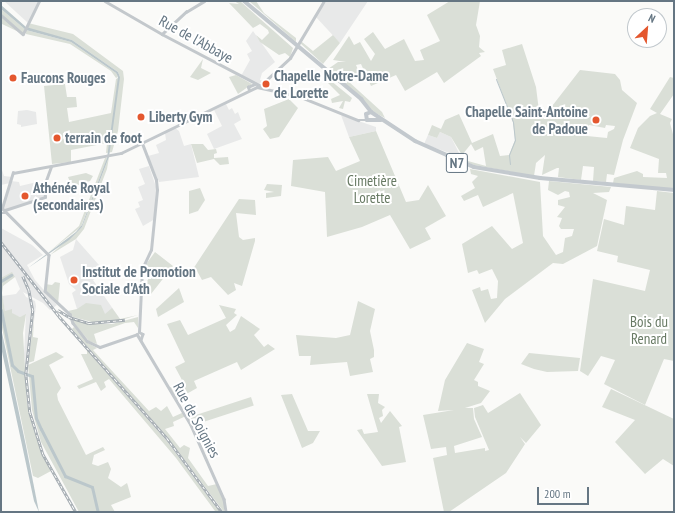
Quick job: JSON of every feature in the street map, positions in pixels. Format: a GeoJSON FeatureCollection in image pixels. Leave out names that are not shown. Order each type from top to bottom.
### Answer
{"type":"FeatureCollection","features":[{"type":"Feature","properties":{"kind":"highway","name":"N7"},"geometry":{"type":"LineString","coordinates":[[243,1],[360,102],[369,113],[414,141],[451,158],[491,171],[540,178]]}},
{"type":"Feature","properties":{"kind":"highway"},"geometry":{"type":"LineString","coordinates":[[369,113],[373,119],[367,120],[369,113]]}},
{"type":"Feature","properties":{"kind":"highway","name":"N7"},"geometry":{"type":"LineString","coordinates":[[373,119],[380,119],[422,147],[463,165],[510,177],[540,178]]}},
{"type":"Feature","properties":{"kind":"main road","name":"N7"},"geometry":{"type":"LineString","coordinates":[[540,178],[674,190]]}},
{"type":"Feature","properties":{"kind":"street"},"geometry":{"type":"LineString","coordinates":[[1,15],[23,33],[39,1]]}},
{"type":"Feature","properties":{"kind":"street","name":"Rue de l'Abbaye"},"geometry":{"type":"LineString","coordinates":[[106,1],[162,34],[258,86],[302,97],[367,120]]}},
{"type":"Feature","properties":{"kind":"street"},"geometry":{"type":"LineString","coordinates":[[162,34],[186,12],[204,1]]}},
{"type":"Feature","properties":{"kind":"street"},"geometry":{"type":"LineString","coordinates":[[139,335],[96,346],[87,341],[72,323],[70,314],[45,291],[49,256],[47,252],[1,209],[13,173],[111,155],[142,143],[258,86],[290,58],[324,1]]}},
{"type":"Feature","properties":{"kind":"street"},"geometry":{"type":"LineString","coordinates":[[355,117],[369,113]]}},
{"type":"Feature","properties":{"kind":"street","name":"Rue de Soignies"},"geometry":{"type":"LineString","coordinates":[[142,143],[157,184],[152,249],[142,270],[139,335],[141,341],[191,425],[224,499],[226,512]]}},
{"type":"Feature","properties":{"kind":"street"},"geometry":{"type":"LineString","coordinates":[[1,213],[45,197],[45,183],[51,166]]}},
{"type":"Feature","properties":{"kind":"shaded area"},"geometry":{"type":"Polygon","coordinates":[[[4,1],[39,1],[28,23],[4,1]]]}},
{"type":"Feature","properties":{"kind":"shaded area"},"geometry":{"type":"Polygon","coordinates":[[[327,1],[368,1],[340,43],[315,16],[327,1]]]}},
{"type":"Feature","properties":{"kind":"shaded area"},"geometry":{"type":"Polygon","coordinates":[[[1,5],[26,27],[72,40],[118,72],[120,77],[109,157],[82,227],[69,240],[28,268],[76,232],[82,225],[107,158],[118,77],[116,73],[71,42],[26,30],[1,9],[1,5]]]}},
{"type":"Feature","properties":{"kind":"shaded area"},"geometry":{"type":"Polygon","coordinates":[[[253,31],[275,62],[262,73],[260,80],[263,81],[259,84],[241,76],[250,60],[247,54],[252,51],[246,41],[253,31]]]}},
{"type":"Feature","properties":{"kind":"shaded area"},"geometry":{"type":"Polygon","coordinates":[[[226,104],[229,110],[232,108],[235,114],[238,112],[241,120],[234,124],[242,139],[214,149],[207,134],[222,126],[214,110],[226,104]]]}},
{"type":"Feature","properties":{"kind":"shaded area"},"geometry":{"type":"Polygon","coordinates":[[[27,110],[36,112],[37,124],[21,127],[21,125],[17,124],[18,111],[27,110]]]}},
{"type":"Feature","properties":{"kind":"shaded area"},"geometry":{"type":"Polygon","coordinates":[[[341,115],[376,127],[376,131],[349,137],[341,115]]]}},
{"type":"Feature","properties":{"kind":"shaded area"},"geometry":{"type":"Polygon","coordinates":[[[175,128],[179,131],[184,146],[191,144],[199,177],[159,182],[148,156],[159,153],[156,145],[166,140],[165,133],[175,128]]]}},
{"type":"Feature","properties":{"kind":"shaded area"},"geometry":{"type":"Polygon","coordinates":[[[440,132],[451,137],[461,157],[424,144],[428,135],[437,138],[440,132]]]}},
{"type":"Feature","properties":{"kind":"shaded area"},"geometry":{"type":"Polygon","coordinates":[[[149,166],[156,187],[155,219],[143,226],[135,209],[140,207],[138,202],[143,200],[138,187],[145,184],[139,169],[149,166]]]}},
{"type":"Feature","properties":{"kind":"shaded area","name":"Athénée Royal (secondaires)"},"geometry":{"type":"Polygon","coordinates":[[[1,167],[4,176],[12,177],[11,181],[19,182],[20,186],[37,182],[45,197],[7,210],[2,208],[10,183],[1,185],[1,167]]]}},
{"type":"Feature","properties":{"kind":"shaded area"},"geometry":{"type":"Polygon","coordinates":[[[1,228],[32,245],[43,255],[27,265],[35,280],[57,305],[50,310],[43,303],[23,292],[26,297],[35,301],[36,306],[28,367],[25,368],[24,354],[26,315],[20,317],[5,311],[2,296],[16,294],[20,289],[15,277],[1,278],[1,228]]]}},
{"type":"Feature","properties":{"kind":"shaded area"},"geometry":{"type":"Polygon","coordinates":[[[76,239],[99,265],[101,275],[93,280],[120,319],[77,309],[72,293],[76,290],[69,284],[60,257],[73,250],[76,239]]]}},
{"type":"Feature","properties":{"kind":"shaded area"},"geometry":{"type":"Polygon","coordinates":[[[1,328],[39,512],[34,501],[1,347],[1,328]]]}},
{"type":"Feature","properties":{"kind":"green space"},"geometry":{"type":"Polygon","coordinates":[[[234,1],[240,1],[293,48],[290,57],[285,53],[279,55],[260,42],[256,35],[262,40],[269,33],[268,30],[260,24],[253,28],[229,3],[239,4],[234,1]]]}},
{"type":"Feature","properties":{"kind":"green space"},"geometry":{"type":"Polygon","coordinates":[[[249,1],[256,1],[264,13],[296,38],[296,42],[249,1]]]}},
{"type":"Feature","properties":{"kind":"green space"},"geometry":{"type":"Polygon","coordinates":[[[450,1],[480,1],[476,25],[480,36],[479,47],[485,52],[479,53],[481,56],[444,83],[437,72],[405,91],[396,75],[371,86],[361,64],[356,65],[361,77],[348,81],[382,112],[385,118],[370,110],[362,98],[328,69],[338,62],[346,62],[333,60],[349,36],[354,45],[360,42],[371,61],[375,54],[364,39],[373,32],[385,49],[404,39],[415,61],[424,60],[420,50],[440,41],[427,15],[450,1]]]}},
{"type":"Feature","properties":{"kind":"green space"},"geometry":{"type":"Polygon","coordinates":[[[1,9],[25,29],[23,34],[2,24],[1,34],[1,9]]]}},
{"type":"Feature","properties":{"kind":"green space"},"geometry":{"type":"Polygon","coordinates":[[[28,23],[73,34],[123,71],[124,79],[118,131],[112,152],[106,153],[107,143],[71,150],[71,162],[52,164],[44,86],[65,84],[67,97],[76,97],[77,107],[67,108],[69,122],[111,113],[116,79],[120,77],[118,72],[72,40],[35,31],[26,27],[28,23]]]}},
{"type":"Feature","properties":{"kind":"green space"},"geometry":{"type":"Polygon","coordinates":[[[26,30],[71,42],[116,73],[118,77],[116,78],[111,71],[70,44],[26,34],[26,30]]]}},
{"type":"Feature","properties":{"kind":"green space"},"geometry":{"type":"Polygon","coordinates":[[[333,35],[340,43],[323,64],[300,43],[302,42],[313,51],[333,35]]]}},
{"type":"Feature","properties":{"kind":"green space"},"geometry":{"type":"Polygon","coordinates":[[[522,44],[536,87],[539,111],[549,110],[580,70],[615,74],[620,80],[622,90],[637,103],[623,140],[614,175],[607,174],[606,182],[593,181],[594,167],[583,166],[581,180],[558,177],[559,168],[542,175],[545,155],[536,163],[534,176],[474,165],[457,158],[486,166],[483,147],[475,151],[471,144],[462,155],[451,137],[440,132],[437,138],[428,135],[432,125],[441,129],[445,120],[459,114],[472,143],[493,134],[500,156],[509,155],[515,140],[513,122],[493,69],[506,65],[502,50],[522,44]],[[589,125],[587,136],[607,138],[608,132],[614,129],[615,126],[606,125],[605,128],[589,125]]]}},
{"type":"Feature","properties":{"kind":"green space"},"geometry":{"type":"Polygon","coordinates":[[[203,59],[201,68],[211,73],[198,80],[190,77],[203,59]]]}},
{"type":"Feature","properties":{"kind":"green space"},"geometry":{"type":"Polygon","coordinates":[[[236,75],[252,84],[238,94],[229,77],[236,75]]]}},
{"type":"Feature","properties":{"kind":"green space"},"geometry":{"type":"Polygon","coordinates":[[[325,76],[352,98],[350,102],[345,101],[343,109],[339,108],[343,101],[332,103],[331,99],[340,95],[323,78],[325,76]]]}},
{"type":"Feature","properties":{"kind":"green space"},"geometry":{"type":"Polygon","coordinates":[[[670,77],[674,78],[674,94],[660,114],[672,119],[670,123],[674,138],[674,189],[613,183],[614,178],[637,171],[643,174],[643,177],[667,178],[666,173],[658,173],[659,159],[630,148],[638,128],[650,116],[657,113],[650,109],[670,77]]]}},
{"type":"Feature","properties":{"kind":"green space"},"geometry":{"type":"Polygon","coordinates":[[[289,99],[298,108],[279,137],[270,139],[263,129],[267,126],[264,109],[289,99]]]}},
{"type":"Feature","properties":{"kind":"green space","name":"Cimetière Lorette"},"geometry":{"type":"Polygon","coordinates":[[[376,131],[406,202],[419,200],[428,185],[446,216],[425,228],[431,239],[410,249],[390,215],[362,227],[327,237],[325,192],[291,186],[293,160],[328,157],[336,171],[360,161],[349,137],[376,131]]]}},
{"type":"Feature","properties":{"kind":"green space"},"geometry":{"type":"Polygon","coordinates":[[[191,144],[203,144],[208,150],[216,149],[217,153],[214,154],[214,158],[228,157],[229,164],[220,165],[214,159],[197,163],[191,144]]]}},
{"type":"Feature","properties":{"kind":"green space"},"geometry":{"type":"Polygon","coordinates":[[[109,157],[107,169],[84,229],[76,239],[50,255],[82,227],[109,157]]]}},
{"type":"Feature","properties":{"kind":"green space"},"geometry":{"type":"Polygon","coordinates":[[[105,158],[107,158],[81,227],[49,252],[79,226],[105,158]]]}},
{"type":"Feature","properties":{"kind":"green space"},"geometry":{"type":"Polygon","coordinates":[[[470,169],[540,182],[543,236],[556,255],[563,252],[565,238],[572,236],[574,229],[561,229],[559,226],[562,218],[557,217],[565,207],[558,205],[558,200],[570,197],[569,192],[565,191],[558,195],[548,190],[549,181],[611,187],[609,192],[593,193],[607,200],[597,246],[563,264],[553,263],[505,299],[485,323],[472,290],[480,287],[481,291],[488,289],[491,299],[497,298],[498,281],[492,269],[479,274],[477,270],[468,273],[462,244],[492,226],[512,249],[523,243],[513,193],[483,207],[478,195],[464,201],[461,196],[475,188],[472,182],[478,176],[471,174],[470,169]]]}},
{"type":"Feature","properties":{"kind":"green space"},"geometry":{"type":"Polygon","coordinates":[[[86,173],[93,176],[90,181],[78,185],[70,182],[68,177],[86,173]]]}},
{"type":"Feature","properties":{"kind":"green space"},"geometry":{"type":"Polygon","coordinates":[[[267,184],[282,185],[281,196],[266,198],[266,193],[274,192],[264,190],[267,184]]]}},
{"type":"Feature","properties":{"kind":"green space"},"geometry":{"type":"Polygon","coordinates":[[[200,188],[205,200],[198,211],[189,214],[189,191],[200,188]]]}},
{"type":"Feature","properties":{"kind":"green space","name":"Bois du Renard"},"geometry":{"type":"Polygon","coordinates":[[[657,191],[674,193],[674,361],[664,359],[645,405],[604,384],[615,360],[601,356],[588,376],[580,371],[593,279],[645,291],[650,270],[617,262],[618,256],[597,251],[604,219],[624,225],[626,206],[655,210],[657,191]]]}},
{"type":"Feature","properties":{"kind":"green space"},"geometry":{"type":"Polygon","coordinates":[[[239,199],[255,200],[256,215],[236,213],[239,237],[243,240],[255,238],[255,241],[242,286],[234,283],[236,290],[228,295],[211,277],[202,280],[197,271],[193,269],[239,199]]]}},
{"type":"Feature","properties":{"kind":"green space"},"geometry":{"type":"Polygon","coordinates":[[[155,252],[173,266],[151,294],[143,288],[152,273],[144,267],[155,252]]]}},
{"type":"Feature","properties":{"kind":"green space"},"geometry":{"type":"Polygon","coordinates":[[[12,272],[15,277],[3,286],[2,293],[5,311],[12,309],[12,313],[20,317],[26,314],[23,333],[27,403],[37,440],[51,471],[38,478],[33,476],[1,323],[1,278],[12,272]]]}},
{"type":"Feature","properties":{"kind":"green space"},"geometry":{"type":"Polygon","coordinates":[[[55,282],[60,283],[58,304],[47,294],[45,284],[52,285],[55,282]]]}},
{"type":"Feature","properties":{"kind":"green space"},"geometry":{"type":"Polygon","coordinates":[[[179,288],[184,302],[158,317],[156,309],[179,288]]]}},
{"type":"Feature","properties":{"kind":"green space"},"geometry":{"type":"Polygon","coordinates":[[[358,301],[375,309],[370,331],[374,350],[374,357],[370,359],[373,372],[350,376],[347,362],[310,365],[311,356],[299,356],[296,335],[336,338],[350,335],[358,301]]]}},
{"type":"Feature","properties":{"kind":"green space"},"geometry":{"type":"Polygon","coordinates":[[[86,303],[101,305],[105,314],[112,308],[120,319],[138,315],[118,321],[92,322],[73,317],[68,311],[77,309],[86,303]]]}},
{"type":"Feature","properties":{"kind":"green space"},"geometry":{"type":"Polygon","coordinates":[[[219,305],[236,309],[234,313],[237,315],[226,325],[230,332],[235,329],[241,316],[260,329],[254,335],[264,347],[268,344],[275,349],[241,370],[237,362],[194,381],[197,388],[176,400],[169,388],[182,380],[175,367],[185,362],[167,324],[180,320],[188,335],[226,318],[219,305]]]}},
{"type":"Feature","properties":{"kind":"green space"},"geometry":{"type":"Polygon","coordinates":[[[138,317],[138,328],[134,322],[125,323],[94,334],[97,344],[89,341],[73,322],[73,319],[90,324],[112,324],[138,317]]]}},
{"type":"Feature","properties":{"kind":"green space"},"geometry":{"type":"Polygon","coordinates":[[[34,320],[33,337],[38,338],[34,361],[28,363],[34,320]]]}},
{"type":"Feature","properties":{"kind":"green space"},"geometry":{"type":"Polygon","coordinates":[[[74,327],[88,343],[97,348],[93,350],[149,411],[156,407],[161,411],[167,406],[173,417],[184,412],[186,416],[173,422],[174,426],[165,429],[180,448],[184,445],[190,448],[188,458],[208,486],[217,484],[224,499],[224,512],[167,437],[72,329],[74,327]]]}},
{"type":"Feature","properties":{"kind":"green space"},"geometry":{"type":"Polygon","coordinates":[[[467,343],[484,349],[479,362],[484,364],[474,380],[478,382],[478,386],[490,391],[481,403],[465,408],[473,408],[474,419],[482,437],[454,446],[455,453],[485,448],[485,451],[489,450],[475,417],[474,408],[483,405],[488,413],[520,393],[541,425],[526,443],[520,437],[525,444],[506,473],[449,512],[444,512],[433,458],[447,455],[446,447],[431,449],[423,415],[454,410],[438,411],[445,380],[467,343]]]}},
{"type":"Feature","properties":{"kind":"green space"},"geometry":{"type":"Polygon","coordinates":[[[87,350],[166,440],[220,512],[215,511],[176,458],[109,379],[104,382],[106,387],[101,391],[96,382],[79,389],[77,386],[93,379],[81,354],[87,354],[87,350]]]}},
{"type":"Feature","properties":{"kind":"green space"},"geometry":{"type":"Polygon","coordinates":[[[56,352],[64,357],[49,365],[61,388],[57,394],[58,400],[86,455],[103,447],[105,450],[94,455],[92,464],[98,466],[108,462],[111,469],[108,478],[121,487],[127,483],[131,497],[111,505],[115,512],[79,512],[41,442],[32,410],[28,365],[56,352]]]}},
{"type":"Feature","properties":{"kind":"green space"},"geometry":{"type":"Polygon","coordinates":[[[529,353],[580,358],[578,371],[547,372],[521,364],[529,353]]]}},
{"type":"Feature","properties":{"kind":"green space"},"geometry":{"type":"Polygon","coordinates":[[[611,389],[674,419],[674,466],[663,459],[645,474],[615,442],[635,420],[602,407],[611,389]]]}},
{"type":"Feature","properties":{"kind":"green space"},"geometry":{"type":"Polygon","coordinates":[[[292,394],[308,431],[320,431],[313,443],[302,448],[281,395],[292,394]]]}},
{"type":"Feature","properties":{"kind":"green space"},"geometry":{"type":"Polygon","coordinates":[[[367,394],[379,394],[378,403],[385,407],[382,410],[383,416],[379,418],[381,423],[390,411],[402,426],[399,427],[406,462],[382,466],[357,430],[362,429],[364,434],[378,432],[367,394]]]}},
{"type":"Feature","properties":{"kind":"green space"},"geometry":{"type":"Polygon","coordinates":[[[251,397],[254,406],[191,426],[188,417],[251,397]]]}},
{"type":"Feature","properties":{"kind":"waterway"},"geometry":{"type":"LineString","coordinates":[[496,79],[513,122],[515,140],[509,155],[510,164]]}},
{"type":"Feature","properties":{"kind":"waterway"},"geometry":{"type":"LineString","coordinates":[[1,281],[11,275]]}},
{"type":"Feature","properties":{"kind":"waterway"},"geometry":{"type":"LineString","coordinates":[[1,310],[12,365],[18,371],[32,376],[36,418],[41,429],[65,476],[92,487],[98,512]]}},
{"type":"Feature","properties":{"kind":"railway"},"geometry":{"type":"LineString","coordinates":[[1,242],[59,316],[167,438],[222,512]]}},
{"type":"Feature","properties":{"kind":"railway"},"geometry":{"type":"LineString","coordinates":[[23,276],[29,290],[33,310],[26,374],[30,412],[43,454],[76,512]]}},
{"type":"Feature","properties":{"kind":"railway"},"geometry":{"type":"LineString","coordinates":[[58,310],[69,317],[89,323],[125,320]]}},
{"type":"Feature","properties":{"kind":"place","name":"Faucons Rouges"},"geometry":{"type":"Point","coordinates":[13,78]}},
{"type":"Feature","properties":{"kind":"place","name":"Chapelle Notre-Dame de Lorette"},"geometry":{"type":"Point","coordinates":[266,84]}},
{"type":"Feature","properties":{"kind":"place","name":"Liberty Gym"},"geometry":{"type":"Point","coordinates":[141,117]}},
{"type":"Feature","properties":{"kind":"place","name":"Chapelle Saint-Antoine de Padoue"},"geometry":{"type":"Point","coordinates":[596,120]}},
{"type":"Feature","properties":{"kind":"place","name":"terrain de foot"},"geometry":{"type":"Point","coordinates":[57,138]}},
{"type":"Feature","properties":{"kind":"place","name":"Athénée Royal (secondaires)"},"geometry":{"type":"Point","coordinates":[25,196]}},
{"type":"Feature","properties":{"kind":"place","name":"Institut de Promotion Sociale d'Ath"},"geometry":{"type":"Point","coordinates":[74,280]}}]}
